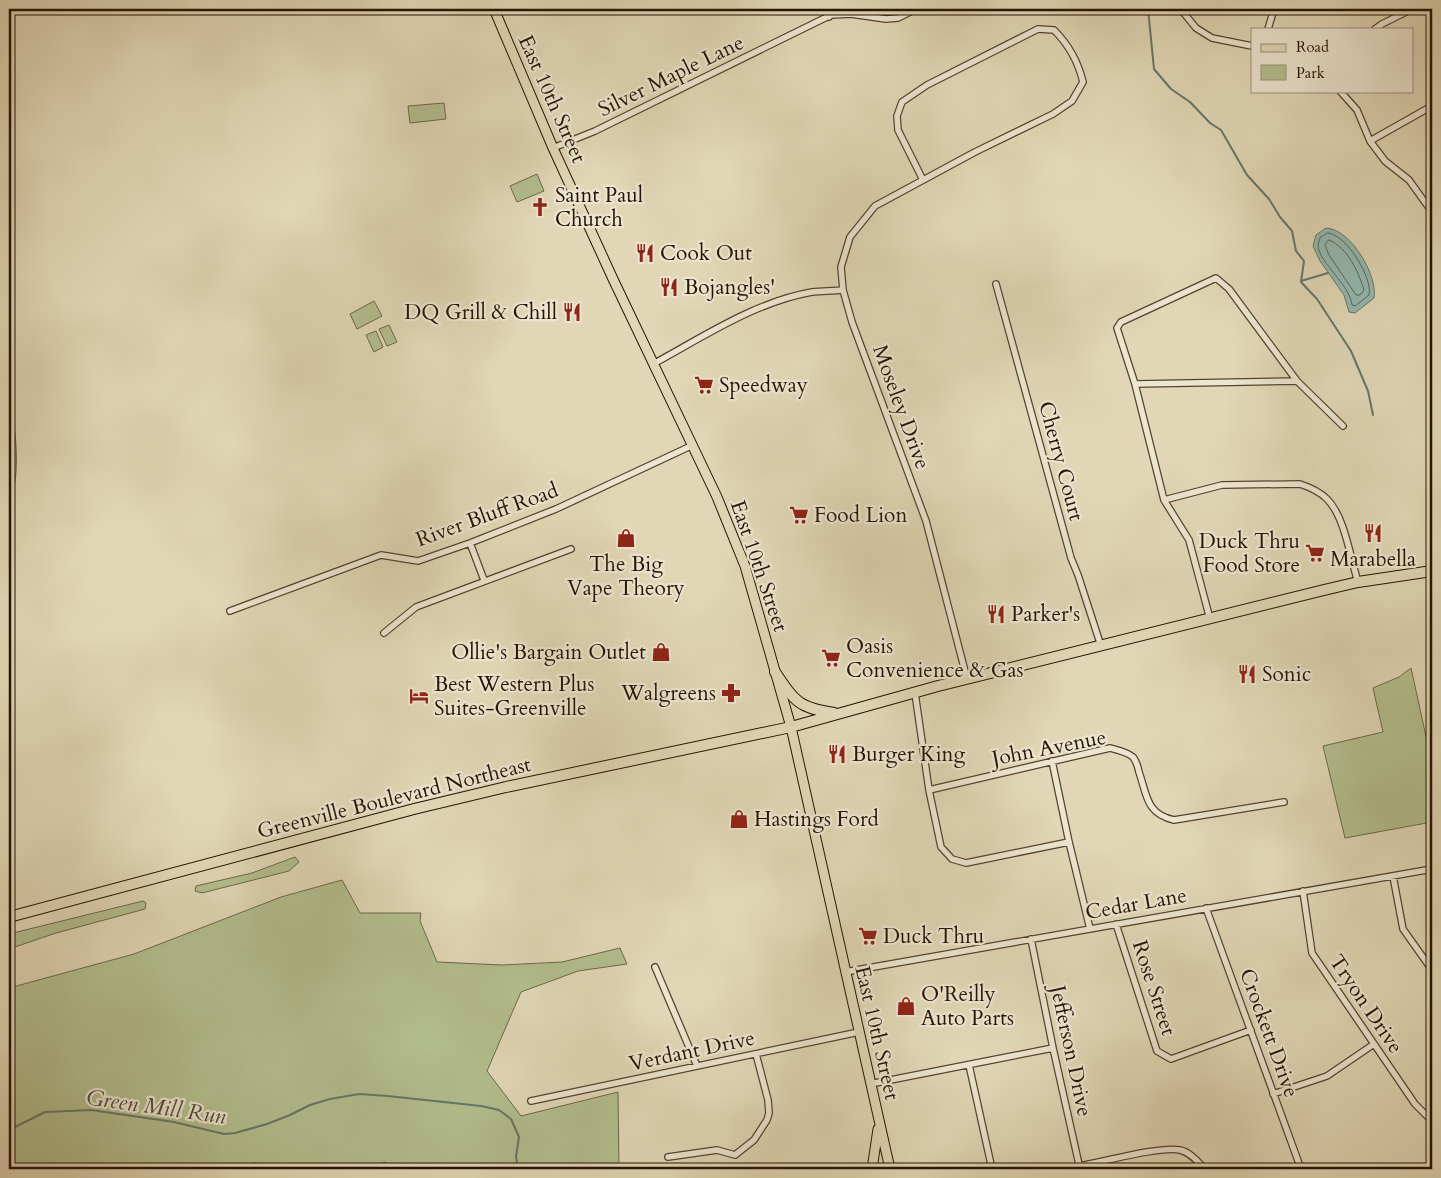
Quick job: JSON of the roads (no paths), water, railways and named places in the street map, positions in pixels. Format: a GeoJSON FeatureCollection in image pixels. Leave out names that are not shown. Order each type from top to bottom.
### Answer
{"type":"FeatureCollection","features":[{"type":"Feature","properties":{"kind":"highway","name":"Greenville Boulevard Northeast"},"geometry":{"type":"LineString","coordinates":[[9,918],[414,809],[791,727],[967,679],[1358,582],[1432,571]]}},
{"type":"Feature","properties":{"kind":"highway"},"geometry":{"type":"LineString","coordinates":[[775,672],[786,689],[805,706],[814,710],[838,714]]}},
{"type":"Feature","properties":{"kind":"main road","name":"East 10th Street"},"geometry":{"type":"LineString","coordinates":[[494,9],[554,148],[721,507],[744,566],[791,727],[890,1169]]}},
{"type":"Feature","properties":{"kind":"main road"},"geometry":{"type":"LineString","coordinates":[[872,1169],[879,1124]]}},
{"type":"Feature","properties":{"kind":"street"},"geometry":{"type":"LineString","coordinates":[[826,9],[829,17]]}},
{"type":"Feature","properties":{"kind":"street","name":"Silver Maple Lane"},"geometry":{"type":"LineString","coordinates":[[554,148],[595,131],[829,17],[851,14],[886,19],[898,18],[916,9]]}},
{"type":"Feature","properties":{"kind":"street"},"geometry":{"type":"LineString","coordinates":[[1183,9],[1183,12],[1196,28],[1212,38],[1251,46]]}},
{"type":"Feature","properties":{"kind":"street"},"geometry":{"type":"LineString","coordinates":[[1268,28],[1274,9]]}},
{"type":"Feature","properties":{"kind":"street"},"geometry":{"type":"LineString","coordinates":[[1377,28],[1412,9]]}},
{"type":"Feature","properties":{"kind":"street","name":"Moseley Drive"},"geometry":{"type":"LineString","coordinates":[[923,180],[898,130],[897,116],[902,102],[927,85],[1038,29],[1054,30],[1066,42],[1079,65],[1083,82],[1072,101],[1053,114],[975,152],[876,206],[850,236],[841,267],[843,290],[852,322],[926,521],[967,679]]}},
{"type":"Feature","properties":{"kind":"street"},"geometry":{"type":"LineString","coordinates":[[1341,92],[1356,110],[1370,141],[1384,162],[1409,180],[1432,212]]}},
{"type":"Feature","properties":{"kind":"street"},"geometry":{"type":"LineString","coordinates":[[1370,141],[1432,106]]}},
{"type":"Feature","properties":{"kind":"street"},"geometry":{"type":"LineString","coordinates":[[1210,619],[1189,540],[1164,500],[1135,384],[1117,328],[1121,322],[1216,278],[1229,289],[1297,380],[1343,426]]}},
{"type":"Feature","properties":{"kind":"street","name":"Cherry Court"},"geometry":{"type":"LineString","coordinates":[[996,284],[1071,558],[1101,646]]}},
{"type":"Feature","properties":{"kind":"street"},"geometry":{"type":"LineString","coordinates":[[653,364],[755,311],[812,292],[843,290]]}},
{"type":"Feature","properties":{"kind":"street"},"geometry":{"type":"LineString","coordinates":[[1135,384],[1297,380]]}},
{"type":"Feature","properties":{"kind":"street","name":"River Bluff Road"},"geometry":{"type":"LineString","coordinates":[[230,610],[381,554],[418,561],[470,543],[556,509],[693,445]]}},
{"type":"Feature","properties":{"kind":"street"},"geometry":{"type":"LineString","coordinates":[[1164,500],[1222,485],[1300,484],[1308,487],[1327,499],[1339,515],[1358,582]]}},
{"type":"Feature","properties":{"kind":"street"},"geometry":{"type":"LineString","coordinates":[[470,543],[484,580]]}},
{"type":"Feature","properties":{"kind":"street"},"geometry":{"type":"LineString","coordinates":[[384,633],[416,607],[571,549]]}},
{"type":"Feature","properties":{"kind":"street"},"geometry":{"type":"LineString","coordinates":[[915,693],[929,790],[941,847],[952,859],[966,863],[1069,842]]}},
{"type":"Feature","properties":{"kind":"street","name":"John Avenue"},"geometry":{"type":"LineString","coordinates":[[929,790],[1110,748],[1122,751],[1133,757],[1137,764],[1148,801],[1154,812],[1164,818],[1174,820],[1284,802]]}},
{"type":"Feature","properties":{"kind":"street"},"geometry":{"type":"LineString","coordinates":[[1052,761],[1090,929]]}},
{"type":"Feature","properties":{"kind":"street","name":"Cedar Lane"},"geometry":{"type":"LineString","coordinates":[[845,972],[1432,869]]}},
{"type":"Feature","properties":{"kind":"street"},"geometry":{"type":"LineString","coordinates":[[1392,876],[1403,928],[1432,970]]}},
{"type":"Feature","properties":{"kind":"street","name":"Tryon Drive"},"geometry":{"type":"LineString","coordinates":[[1303,891],[1312,953],[1414,1104],[1432,1121]]}},
{"type":"Feature","properties":{"kind":"street","name":"Crockett Drive"},"geometry":{"type":"LineString","coordinates":[[1206,908],[1301,1169]]}},
{"type":"Feature","properties":{"kind":"street","name":"Rose Street"},"geometry":{"type":"LineString","coordinates":[[1116,924],[1157,1051],[1171,1059],[1252,1030]]}},
{"type":"Feature","properties":{"kind":"street","name":"Jefferson Drive"},"geometry":{"type":"LineString","coordinates":[[1031,939],[1080,1168]]}},
{"type":"Feature","properties":{"kind":"street"},"geometry":{"type":"LineString","coordinates":[[655,967],[697,1066]]}},
{"type":"Feature","properties":{"kind":"street","name":"Verdant Drive"},"geometry":{"type":"LineString","coordinates":[[531,1101],[859,1032]]}},
{"type":"Feature","properties":{"kind":"street"},"geometry":{"type":"LineString","coordinates":[[1273,1094],[1326,1076],[1374,1044]]}},
{"type":"Feature","properties":{"kind":"street"},"geometry":{"type":"LineString","coordinates":[[870,1084],[1053,1048]]}},
{"type":"Feature","properties":{"kind":"street"},"geometry":{"type":"LineString","coordinates":[[668,1157],[717,1150],[735,1154],[754,1140],[767,1120],[769,1113],[768,1100],[756,1054]]}},
{"type":"Feature","properties":{"kind":"street"},"geometry":{"type":"LineString","coordinates":[[969,1064],[992,1169]]}},
{"type":"Feature","properties":{"kind":"street"},"geometry":{"type":"LineString","coordinates":[[1080,1168],[1166,1149],[1182,1151],[1196,1160],[1205,1169]]}},
{"type":"Feature","properties":{"kind":"water"},"geometry":{"type":"Polygon","coordinates":[[[1326,228],[1335,230],[1345,236],[1361,255],[1372,278],[1374,298],[1355,313],[1349,312],[1344,295],[1320,261],[1313,246],[1316,235],[1326,228]]]}},
{"type":"Feature","properties":{"kind":"waterway"},"geometry":{"type":"LineString","coordinates":[[1148,9],[1154,69],[1171,89],[1190,102],[1210,123],[1221,130],[1247,175],[1269,199],[1280,217],[1292,231],[1296,251],[1304,261],[1301,282]]}},
{"type":"Feature","properties":{"kind":"waterway"},"geometry":{"type":"LineString","coordinates":[[1301,281],[1328,273]]}},
{"type":"Feature","properties":{"kind":"waterway"},"geometry":{"type":"LineString","coordinates":[[1301,282],[1317,299],[1351,351],[1368,391],[1373,415]]}},
{"type":"Feature","properties":{"kind":"waterway","name":"Green Mill Run"},"geometry":{"type":"LineString","coordinates":[[9,1130],[45,1112],[91,1110],[174,1122],[224,1134],[235,1133],[267,1124],[310,1105],[330,1099],[359,1094],[388,1096],[481,1106],[499,1110],[511,1119],[519,1137],[516,1157],[518,1169]]}},
{"type":"Feature","properties":{"kind":"place","name":"Saint Paul Church"},"geometry":{"type":"Point","coordinates":[540,207]}},
{"type":"Feature","properties":{"kind":"place","name":"Cook Out"},"geometry":{"type":"Point","coordinates":[645,253]}},
{"type":"Feature","properties":{"kind":"place","name":"Bojangles'"},"geometry":{"type":"Point","coordinates":[669,287]}},
{"type":"Feature","properties":{"kind":"place","name":"DQ Grill & Chill"},"geometry":{"type":"Point","coordinates":[572,312]}},
{"type":"Feature","properties":{"kind":"place","name":"Speedway"},"geometry":{"type":"Point","coordinates":[704,385]}},
{"type":"Feature","properties":{"kind":"place","name":"Food Lion"},"geometry":{"type":"Point","coordinates":[799,515]}},
{"type":"Feature","properties":{"kind":"place","name":"Marabella"},"geometry":{"type":"Point","coordinates":[1373,533]}},
{"type":"Feature","properties":{"kind":"place","name":"The Big Vape Theory"},"geometry":{"type":"Point","coordinates":[626,538]}},
{"type":"Feature","properties":{"kind":"place","name":"Duck Thru Food Store"},"geometry":{"type":"Point","coordinates":[1315,553]}},
{"type":"Feature","properties":{"kind":"place","name":"Parker's"},"geometry":{"type":"Point","coordinates":[996,614]}},
{"type":"Feature","properties":{"kind":"place","name":"Ollie's Bargain Outlet"},"geometry":{"type":"Point","coordinates":[661,652]}},
{"type":"Feature","properties":{"kind":"place","name":"Oasis Convenience & Gas"},"geometry":{"type":"Point","coordinates":[831,658]}},
{"type":"Feature","properties":{"kind":"place","name":"Sonic"},"geometry":{"type":"Point","coordinates":[1247,674]}},
{"type":"Feature","properties":{"kind":"place","name":"Walgreens"},"geometry":{"type":"Point","coordinates":[731,693]}},
{"type":"Feature","properties":{"kind":"place","name":"Best Western Plus Suites-Greenville"},"geometry":{"type":"Point","coordinates":[419,696]}},
{"type":"Feature","properties":{"kind":"place","name":"Burger King"},"geometry":{"type":"Point","coordinates":[837,754]}},
{"type":"Feature","properties":{"kind":"place","name":"Hastings Ford"},"geometry":{"type":"Point","coordinates":[739,819]}},
{"type":"Feature","properties":{"kind":"place","name":"Duck Thru"},"geometry":{"type":"Point","coordinates":[868,936]}},
{"type":"Feature","properties":{"kind":"place","name":"O'Reilly Auto Parts"},"geometry":{"type":"Point","coordinates":[906,1006]}}]}
